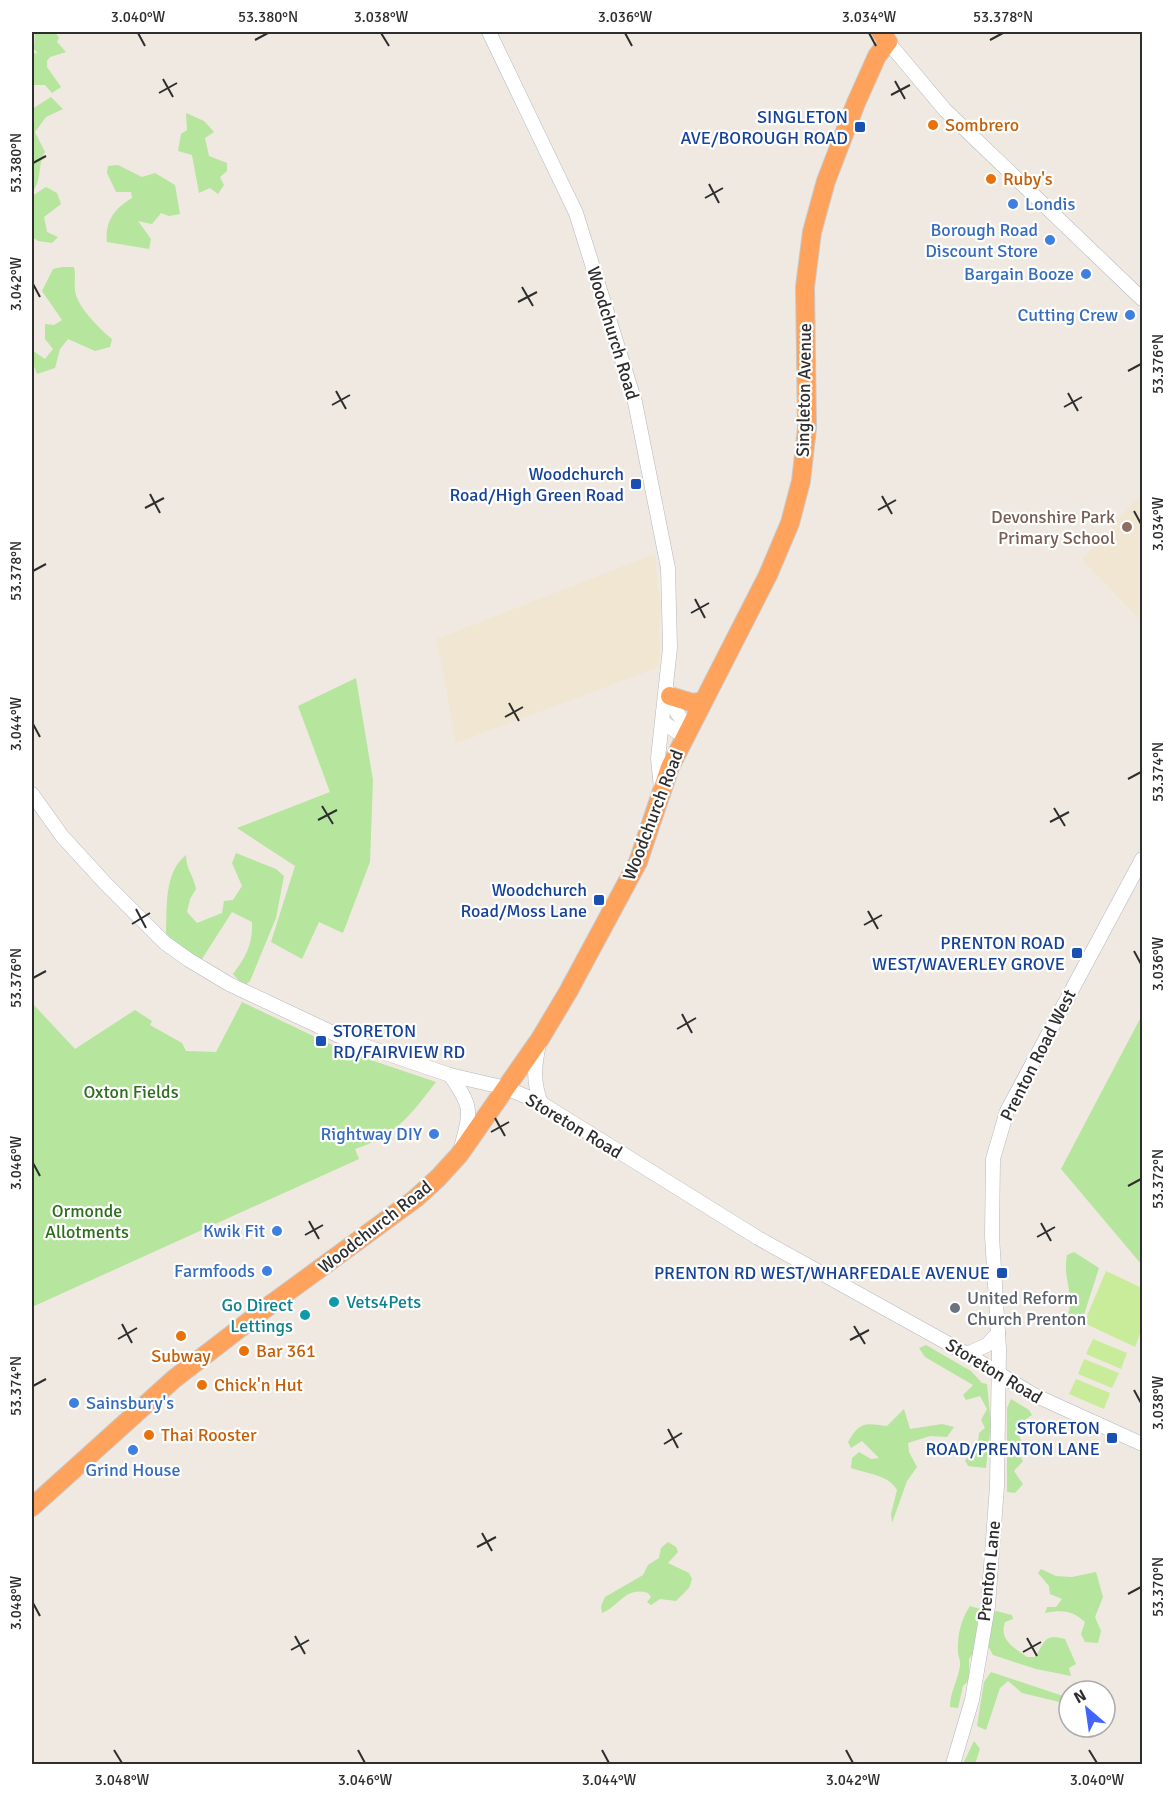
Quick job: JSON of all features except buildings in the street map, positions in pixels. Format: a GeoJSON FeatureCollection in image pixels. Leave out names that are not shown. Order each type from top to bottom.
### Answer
{"type":"FeatureCollection","features":[{"type":"Feature","properties":{"kind":"highway","name":"Singleton Avenue"},"geometry":{"type":"LineString","coordinates":[[686,733],[768,575],[790,523],[801,481],[807,428],[805,287],[812,232],[826,181],[884,37]]}},
{"type":"Feature","properties":{"kind":"highway"},"geometry":{"type":"LineString","coordinates":[[669,693],[693,703],[703,701]]}},
{"type":"Feature","properties":{"kind":"highway","name":"Woodchurch Road"},"geometry":{"type":"LineString","coordinates":[[32,1506],[174,1379],[415,1199],[459,1155],[540,1039],[629,880],[661,789],[686,733]]}},
{"type":"Feature","properties":{"kind":"street","name":"Woodchurch Road"},"geometry":{"type":"LineString","coordinates":[[489,32],[576,213],[627,371],[668,568],[669,693],[663,722],[686,733]]}},
{"type":"Feature","properties":{"kind":"street"},"geometry":{"type":"LineString","coordinates":[[884,37],[945,110],[1143,299]]}},
{"type":"Feature","properties":{"kind":"street","name":"Woodchurch Road"},"geometry":{"type":"LineString","coordinates":[[669,693],[686,733]]}},
{"type":"Feature","properties":{"kind":"street"},"geometry":{"type":"LineString","coordinates":[[661,789],[658,762],[663,722]]}},
{"type":"Feature","properties":{"kind":"street","name":"Storeton Road"},"geometry":{"type":"LineString","coordinates":[[32,794],[62,836],[165,943],[229,984],[319,1028],[450,1075],[506,1088],[541,1103],[758,1238],[967,1354],[1050,1403],[1143,1444]]}},
{"type":"Feature","properties":{"kind":"street","name":"Prenton Road West"},"geometry":{"type":"LineString","coordinates":[[999,1374],[991,1190],[998,1137],[1007,1111],[1143,859]]}},
{"type":"Feature","properties":{"kind":"street"},"geometry":{"type":"LineString","coordinates":[[540,1039],[533,1068],[541,1103]]}},
{"type":"Feature","properties":{"kind":"street"},"geometry":{"type":"LineString","coordinates":[[450,1075],[467,1099],[470,1114],[459,1155]]}},
{"type":"Feature","properties":{"kind":"street"},"geometry":{"type":"LineString","coordinates":[[967,1354],[987,1345],[998,1333]]}},
{"type":"Feature","properties":{"kind":"street","name":"Prenton Lane"},"geometry":{"type":"LineString","coordinates":[[954,1764],[972,1700],[988,1606],[997,1486],[999,1374]]}},
{"type":"Feature","properties":{"kind":"shaded area","name":"Devonshire Park Primary School"},"geometry":{"type":"Polygon","coordinates":[[[1142,494],[1142,621],[1082,560],[1142,494]]]}},
{"type":"Feature","properties":{"kind":"shaded area"},"geometry":{"type":"Polygon","coordinates":[[[655,554],[660,609],[659,667],[456,743],[437,639],[655,554]]]}},
{"type":"Feature","properties":{"kind":"green space"},"geometry":{"type":"Polygon","coordinates":[[[35,32],[55,32],[59,38],[57,42],[66,52],[50,57],[47,61],[47,67],[61,87],[52,93],[45,85],[32,85],[32,52],[38,54],[34,49],[35,32]]]}},
{"type":"Feature","properties":{"kind":"green space"},"geometry":{"type":"Polygon","coordinates":[[[51,97],[63,109],[46,117],[35,132],[45,152],[38,182],[32,192],[32,109],[51,97]]]}},
{"type":"Feature","properties":{"kind":"green space"},"geometry":{"type":"Polygon","coordinates":[[[186,113],[204,121],[214,132],[205,138],[209,156],[227,163],[227,171],[220,177],[224,185],[218,194],[210,188],[199,193],[192,155],[178,151],[181,134],[187,130],[186,113]]]}},
{"type":"Feature","properties":{"kind":"green space"},"geometry":{"type":"Polygon","coordinates":[[[118,165],[142,177],[155,173],[175,185],[180,214],[169,216],[161,213],[152,224],[138,221],[151,239],[149,249],[107,242],[109,222],[112,216],[132,198],[131,192],[116,192],[107,173],[108,166],[118,165]]]}},
{"type":"Feature","properties":{"kind":"green space"},"geometry":{"type":"Polygon","coordinates":[[[46,187],[57,193],[61,204],[44,217],[47,232],[58,237],[52,243],[38,241],[32,237],[32,196],[46,187]]]}},
{"type":"Feature","properties":{"kind":"green space"},"geometry":{"type":"Polygon","coordinates":[[[74,267],[76,296],[84,310],[112,339],[110,347],[95,351],[68,339],[60,349],[55,368],[37,374],[32,361],[32,350],[45,359],[53,349],[45,339],[45,324],[54,325],[62,320],[42,291],[53,269],[74,267]]]}},
{"type":"Feature","properties":{"kind":"green space"},"geometry":{"type":"Polygon","coordinates":[[[356,678],[373,780],[370,862],[343,933],[319,922],[302,959],[271,942],[295,866],[237,828],[330,792],[298,706],[356,678]]]}},
{"type":"Feature","properties":{"kind":"green space"},"geometry":{"type":"Polygon","coordinates":[[[236,853],[276,869],[284,876],[276,918],[250,981],[244,986],[233,974],[248,950],[252,922],[232,912],[202,959],[178,948],[166,933],[170,880],[179,862],[186,855],[187,865],[196,889],[190,899],[187,912],[197,923],[222,913],[224,901],[233,900],[242,886],[232,863],[236,853]]]}},
{"type":"Feature","properties":{"kind":"green space","name":"Oxton Fields"},"geometry":{"type":"Polygon","coordinates":[[[242,1002],[347,1052],[436,1082],[410,1114],[392,1131],[355,1149],[359,1159],[32,1307],[32,1003],[75,1049],[135,1010],[152,1021],[150,1025],[182,1043],[186,1051],[216,1052],[242,1002]]]}},
{"type":"Feature","properties":{"kind":"green space"},"geometry":{"type":"Polygon","coordinates":[[[1142,1015],[1142,1265],[1061,1169],[1142,1015]]]}},
{"type":"Feature","properties":{"kind":"green space"},"geometry":{"type":"Polygon","coordinates":[[[1074,1252],[1099,1268],[1081,1324],[1073,1326],[1067,1319],[1070,1294],[1066,1264],[1067,1255],[1074,1252]]]}},
{"type":"Feature","properties":{"kind":"green space"},"geometry":{"type":"Polygon","coordinates":[[[1106,1271],[1142,1288],[1142,1328],[1135,1347],[1084,1323],[1106,1271]]]}},
{"type":"Feature","properties":{"kind":"green space"},"geometry":{"type":"Polygon","coordinates":[[[1093,1339],[1127,1353],[1121,1369],[1086,1354],[1093,1339]]]}},
{"type":"Feature","properties":{"kind":"green space"},"geometry":{"type":"Polygon","coordinates":[[[926,1345],[971,1371],[982,1383],[987,1384],[991,1425],[986,1468],[968,1466],[965,1460],[977,1451],[979,1433],[985,1428],[981,1420],[987,1409],[980,1396],[966,1400],[963,1395],[973,1385],[925,1357],[919,1348],[926,1345]]]}},
{"type":"Feature","properties":{"kind":"green space"},"geometry":{"type":"Polygon","coordinates":[[[1084,1359],[1119,1373],[1112,1388],[1078,1374],[1084,1359]]]}},
{"type":"Feature","properties":{"kind":"green space"},"geometry":{"type":"Polygon","coordinates":[[[1076,1379],[1110,1393],[1104,1409],[1069,1394],[1076,1379]]]}},
{"type":"Feature","properties":{"kind":"green space"},"geometry":{"type":"Polygon","coordinates":[[[1011,1399],[1029,1410],[1032,1415],[1016,1426],[1022,1444],[1015,1448],[1023,1461],[1014,1471],[1023,1484],[1015,1493],[1007,1492],[1007,1408],[1011,1399]]]}},
{"type":"Feature","properties":{"kind":"green space"},"geometry":{"type":"Polygon","coordinates":[[[904,1409],[910,1429],[942,1424],[954,1427],[947,1437],[930,1436],[908,1443],[909,1452],[917,1467],[907,1481],[892,1523],[891,1514],[897,1490],[883,1478],[851,1468],[852,1458],[859,1452],[871,1459],[879,1458],[862,1441],[851,1448],[848,1442],[860,1427],[868,1424],[887,1426],[904,1409]]]}},
{"type":"Feature","properties":{"kind":"green space"},"geometry":{"type":"Polygon","coordinates":[[[668,1542],[676,1547],[678,1552],[668,1563],[689,1573],[692,1579],[689,1588],[676,1601],[660,1599],[651,1605],[647,1602],[651,1597],[648,1593],[634,1592],[602,1613],[601,1606],[605,1597],[643,1575],[648,1565],[659,1558],[661,1548],[668,1542]]]}},
{"type":"Feature","properties":{"kind":"green space"},"geometry":{"type":"Polygon","coordinates":[[[1041,1569],[1056,1576],[1072,1577],[1096,1572],[1103,1597],[1095,1617],[1101,1631],[1098,1643],[1085,1642],[1081,1634],[1085,1622],[1076,1615],[1061,1611],[1045,1613],[1047,1607],[1056,1607],[1062,1599],[1050,1594],[1049,1586],[1038,1573],[1041,1569]]]}},
{"type":"Feature","properties":{"kind":"green space"},"geometry":{"type":"Polygon","coordinates":[[[970,1606],[984,1610],[975,1651],[969,1659],[969,1680],[963,1686],[958,1708],[950,1707],[960,1666],[959,1634],[964,1616],[970,1606]]]}},
{"type":"Feature","properties":{"kind":"green space"},"geometry":{"type":"Polygon","coordinates":[[[996,1611],[1012,1615],[1013,1619],[1005,1622],[1004,1634],[1008,1642],[1027,1657],[1035,1657],[1048,1638],[1065,1639],[1076,1664],[1069,1668],[1071,1676],[1036,1669],[993,1655],[987,1644],[991,1614],[996,1611]]]}},
{"type":"Feature","properties":{"kind":"green space"},"geometry":{"type":"Polygon","coordinates":[[[991,1672],[1057,1694],[1057,1701],[1022,1693],[1008,1681],[1000,1688],[986,1730],[977,1726],[984,1682],[991,1672]]]}},
{"type":"Feature","properties":{"kind":"green space"},"geometry":{"type":"Polygon","coordinates":[[[974,1741],[980,1749],[975,1764],[963,1764],[974,1741]]]}},
{"type":"Feature","properties":{"kind":"place","name":"Sombrero"},"geometry":{"type":"Point","coordinates":[933,125]}},
{"type":"Feature","properties":{"kind":"place","name":"SINGLETON AVE/BOROUGH ROAD"},"geometry":{"type":"Point","coordinates":[860,127]}},
{"type":"Feature","properties":{"kind":"place","name":"Ruby's"},"geometry":{"type":"Point","coordinates":[991,179]}},
{"type":"Feature","properties":{"kind":"place","name":"Londis"},"geometry":{"type":"Point","coordinates":[1013,204]}},
{"type":"Feature","properties":{"kind":"place","name":"Borough Road Discount Store"},"geometry":{"type":"Point","coordinates":[1050,240]}},
{"type":"Feature","properties":{"kind":"place","name":"Bargain Booze"},"geometry":{"type":"Point","coordinates":[1086,274]}},
{"type":"Feature","properties":{"kind":"place","name":"Cutting Crew"},"geometry":{"type":"Point","coordinates":[1130,315]}},
{"type":"Feature","properties":{"kind":"place","name":"Woodchurch Road/High Green Road"},"geometry":{"type":"Point","coordinates":[636,484]}},
{"type":"Feature","properties":{"kind":"place","name":"Devonshire Park Primary School"},"geometry":{"type":"Point","coordinates":[1127,527]}},
{"type":"Feature","properties":{"kind":"place","name":"Woodchurch Road/Moss Lane"},"geometry":{"type":"Point","coordinates":[599,900]}},
{"type":"Feature","properties":{"kind":"place","name":"PRENTON ROAD WEST/WAVERLEY GROVE"},"geometry":{"type":"Point","coordinates":[1077,953]}},
{"type":"Feature","properties":{"kind":"place","name":"STORETON RD/FAIRVIEW RD"},"geometry":{"type":"Point","coordinates":[321,1041]}},
{"type":"Feature","properties":{"kind":"place","name":"Rightway DIY"},"geometry":{"type":"Point","coordinates":[434,1134]}},
{"type":"Feature","properties":{"kind":"place","name":"Kwik Fit"},"geometry":{"type":"Point","coordinates":[277,1231]}},
{"type":"Feature","properties":{"kind":"place","name":"Farmfoods"},"geometry":{"type":"Point","coordinates":[267,1271]}},
{"type":"Feature","properties":{"kind":"place","name":"PRENTON RD WEST/WHARFEDALE AVENUE"},"geometry":{"type":"Point","coordinates":[1002,1273]}},
{"type":"Feature","properties":{"kind":"place","name":"Vets4Pets"},"geometry":{"type":"Point","coordinates":[334,1302]}},
{"type":"Feature","properties":{"kind":"place","name":"United Reform Church Prenton"},"geometry":{"type":"Point","coordinates":[955,1308]}},
{"type":"Feature","properties":{"kind":"place","name":"Go Direct Lettings"},"geometry":{"type":"Point","coordinates":[305,1315]}},
{"type":"Feature","properties":{"kind":"place","name":"Subway"},"geometry":{"type":"Point","coordinates":[181,1336]}},
{"type":"Feature","properties":{"kind":"place","name":"Bar 361"},"geometry":{"type":"Point","coordinates":[244,1351]}},
{"type":"Feature","properties":{"kind":"place","name":"Chick'n Hut"},"geometry":{"type":"Point","coordinates":[202,1385]}},
{"type":"Feature","properties":{"kind":"place","name":"Sainsbury's"},"geometry":{"type":"Point","coordinates":[74,1403]}},
{"type":"Feature","properties":{"kind":"place","name":"Thai Rooster"},"geometry":{"type":"Point","coordinates":[149,1435]}},
{"type":"Feature","properties":{"kind":"place","name":"STORETON ROAD/PRENTON LANE"},"geometry":{"type":"Point","coordinates":[1112,1438]}},
{"type":"Feature","properties":{"kind":"place","name":"Grind House"},"geometry":{"type":"Point","coordinates":[133,1450]}},
{"type":"Feature","properties":{"kind":"park label","name":"Ormonde Allotments"},"geometry":{"type":"Point","coordinates":[87,1221]}}]}
